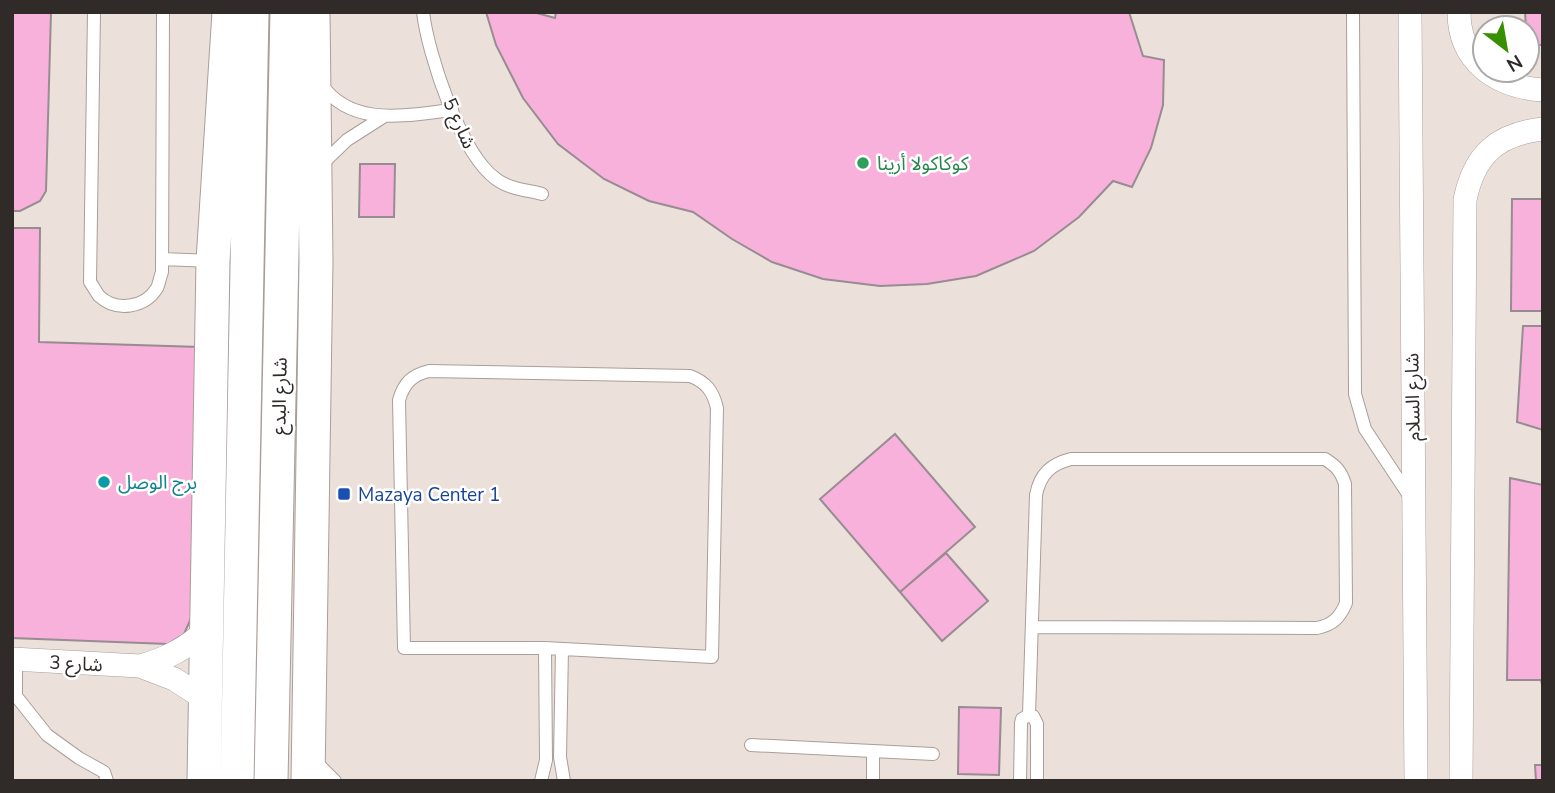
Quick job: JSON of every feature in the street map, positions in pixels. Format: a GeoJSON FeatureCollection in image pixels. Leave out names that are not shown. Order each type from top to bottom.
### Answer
{"type":"FeatureCollection","features":[{"type":"Feature","properties":{"kind":"main road"},"geometry":{"type":"LineString","coordinates":[[204,781],[213,261],[229,12]]}},
{"type":"Feature","properties":{"kind":"main road","name":"شارع البدع"},"geometry":{"type":"LineString","coordinates":[[237,781],[252,12]]}},
{"type":"Feature","properties":{"kind":"main road","name":"شارع البدع"},"geometry":{"type":"LineString","coordinates":[[271,781],[287,12]]}},
{"type":"Feature","properties":{"kind":"main road"},"geometry":{"type":"LineString","coordinates":[[308,766],[316,169],[313,12]]}},
{"type":"Feature","properties":{"kind":"street","name":"شارع السلام"},"geometry":{"type":"LineString","coordinates":[[1410,12],[1414,778]]}},
{"type":"Feature","properties":{"kind":"street"},"geometry":{"type":"LineString","coordinates":[[1459,12],[1459,28],[1465,44],[1485,71],[1507,84],[1543,90]]}},
{"type":"Feature","properties":{"kind":"street"},"geometry":{"type":"LineString","coordinates":[[1461,781],[1465,200],[1469,181],[1478,163],[1491,148],[1525,131],[1543,129]]}},
{"type":"Feature","properties":{"kind":"street","name":"شارع 3"},"geometry":{"type":"LineString","coordinates":[[140,666],[169,657],[206,630]]}},
{"type":"Feature","properties":{"kind":"street","name":"شارع 3"},"geometry":{"type":"LineString","coordinates":[[14,659],[140,666],[174,679],[205,699]]}},
{"type":"Feature","properties":{"kind":"lane"},"geometry":{"type":"LineString","coordinates":[[94,12],[90,282],[99,296],[113,305],[130,306],[146,300],[157,288],[162,272],[163,12]]}},
{"type":"Feature","properties":{"kind":"lane","name":"شارع 5"},"geometry":{"type":"LineString","coordinates":[[423,12],[452,110],[469,149],[487,172],[505,185],[542,194]]}},
{"type":"Feature","properties":{"kind":"lane"},"geometry":{"type":"LineString","coordinates":[[1353,12],[1355,394],[1365,429],[1413,503]]}},
{"type":"Feature","properties":{"kind":"lane"},"geometry":{"type":"LineString","coordinates":[[314,76],[324,89],[351,109],[383,117],[452,110]]}},
{"type":"Feature","properties":{"kind":"lane"},"geometry":{"type":"LineString","coordinates":[[316,169],[347,141],[383,117]]}},
{"type":"Feature","properties":{"kind":"lane"},"geometry":{"type":"LineString","coordinates":[[162,259],[213,261]]}},
{"type":"Feature","properties":{"kind":"lane"},"geometry":{"type":"LineString","coordinates":[[429,371],[690,376],[700,380],[709,387],[717,408],[712,657],[545,648],[404,648],[399,400],[402,389],[409,380],[429,371]]}},
{"type":"Feature","properties":{"kind":"lane"},"geometry":{"type":"LineString","coordinates":[[1029,715],[1036,495],[1038,484],[1051,467],[1071,459],[1325,459],[1342,473],[1345,496],[1346,603],[1342,613],[1327,626],[1033,627]]}},
{"type":"Feature","properties":{"kind":"lane"},"geometry":{"type":"LineString","coordinates":[[541,781],[546,760],[545,648]]}},
{"type":"Feature","properties":{"kind":"lane"},"geometry":{"type":"LineString","coordinates":[[562,649],[560,757],[564,781]]}},
{"type":"Feature","properties":{"kind":"lane"},"geometry":{"type":"LineString","coordinates":[[14,659],[14,698],[47,736],[104,772],[107,781]]}},
{"type":"Feature","properties":{"kind":"lane"},"geometry":{"type":"LineString","coordinates":[[1020,781],[1021,723],[1022,719],[1029,715]]}},
{"type":"Feature","properties":{"kind":"lane"},"geometry":{"type":"LineString","coordinates":[[1029,715],[1033,716],[1037,724],[1037,781]]}},
{"type":"Feature","properties":{"kind":"lane"},"geometry":{"type":"LineString","coordinates":[[751,746],[933,754]]}},
{"type":"Feature","properties":{"kind":"lane"},"geometry":{"type":"LineString","coordinates":[[873,751],[873,781]]}},
{"type":"Feature","properties":{"kind":"lane"},"geometry":{"type":"LineString","coordinates":[[308,766],[318,765],[335,781]]}},
{"type":"Feature","properties":{"kind":"building"},"geometry":{"type":"Polygon","coordinates":[[[12,12],[51,12],[46,191],[40,201],[20,211],[12,211],[12,12]]]}},
{"type":"Feature","properties":{"kind":"building","name":"كوكاكولا أرينا"},"geometry":{"type":"Polygon","coordinates":[[[486,12],[533,12],[555,18],[556,12],[1129,12],[1143,56],[1164,60],[1163,105],[1151,148],[1132,187],[1113,181],[1079,217],[1034,251],[976,276],[927,284],[880,286],[823,279],[772,262],[693,212],[649,201],[604,179],[558,144],[523,98],[496,45],[486,12]]]}},
{"type":"Feature","properties":{"kind":"building"},"geometry":{"type":"Polygon","coordinates":[[[1543,12],[1543,45],[1541,14],[1525,14],[1543,12]]]}},
{"type":"Feature","properties":{"kind":"building"},"geometry":{"type":"Polygon","coordinates":[[[360,164],[395,164],[394,217],[359,217],[360,164]]]}},
{"type":"Feature","properties":{"kind":"building"},"geometry":{"type":"Polygon","coordinates":[[[1512,199],[1543,199],[1543,311],[1511,311],[1512,199]]]}},
{"type":"Feature","properties":{"kind":"building","name":"برج الوصل"},"geometry":{"type":"Polygon","coordinates":[[[12,228],[40,228],[39,342],[200,347],[192,616],[184,634],[168,644],[12,638],[12,228]]]}},
{"type":"Feature","properties":{"kind":"building"},"geometry":{"type":"Polygon","coordinates":[[[1523,326],[1543,326],[1543,430],[1517,422],[1523,326]]]}},
{"type":"Feature","properties":{"kind":"building"},"geometry":{"type":"Polygon","coordinates":[[[895,434],[975,527],[900,592],[820,499],[895,434]]]}},
{"type":"Feature","properties":{"kind":"building"},"geometry":{"type":"Polygon","coordinates":[[[1510,478],[1543,485],[1543,689],[1541,680],[1507,680],[1510,478]]]}},
{"type":"Feature","properties":{"kind":"building"},"geometry":{"type":"Polygon","coordinates":[[[946,553],[988,601],[942,641],[900,592],[946,553]]]}},
{"type":"Feature","properties":{"kind":"building"},"geometry":{"type":"Polygon","coordinates":[[[959,707],[1001,708],[999,775],[958,774],[959,707]]]}},
{"type":"Feature","properties":{"kind":"building"},"geometry":{"type":"Polygon","coordinates":[[[1535,765],[1543,765],[1543,781],[1536,781],[1535,765]]]}},
{"type":"Feature","properties":{"kind":"place","name":"كوكاكولا أرينا"},"geometry":{"type":"Point","coordinates":[863,163]}},
{"type":"Feature","properties":{"kind":"place","name":"برج الوصل"},"geometry":{"type":"Point","coordinates":[104,482]}},
{"type":"Feature","properties":{"kind":"place","name":"Mazaya Center 1"},"geometry":{"type":"Point","coordinates":[344,494]}}]}
